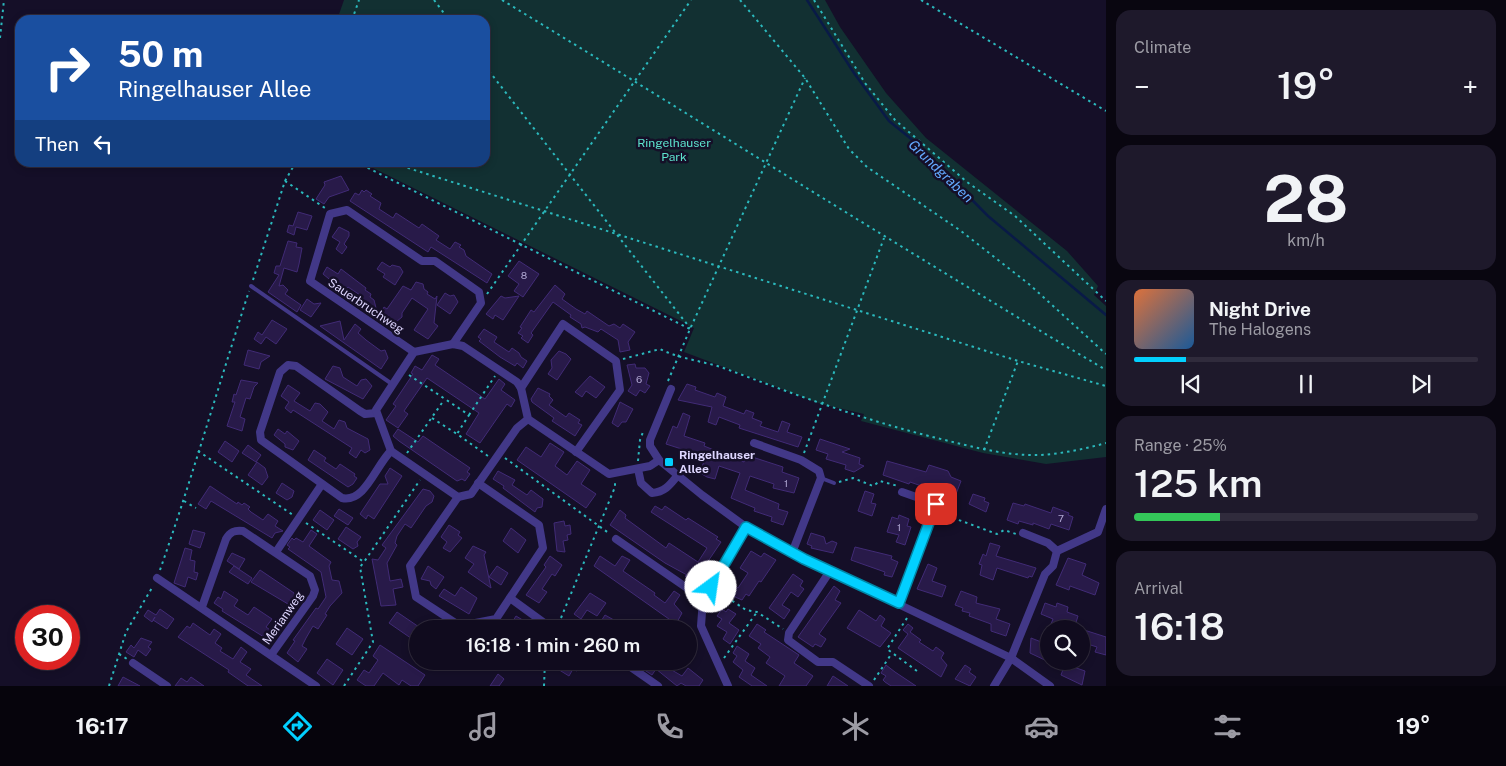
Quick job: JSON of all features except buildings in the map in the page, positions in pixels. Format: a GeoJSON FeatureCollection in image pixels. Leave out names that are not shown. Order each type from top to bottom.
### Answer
{"type":"FeatureCollection","features":[{"type":"Feature","properties":{"kind":"street"},"geometry":{"type":"LineString","coordinates":[[330,214],[347,210],[422,261],[435,262],[479,292],[481,303],[453,344]]}},
{"type":"Feature","properties":{"kind":"street","name":"Sauerbruchweg"},"geometry":{"type":"LineString","coordinates":[[330,214],[310,281],[414,352]]}},
{"type":"Feature","properties":{"kind":"street"},"geometry":{"type":"LineString","coordinates":[[521,388],[563,324],[616,360],[620,390],[576,452]]}},
{"type":"Feature","properties":{"kind":"street"},"geometry":{"type":"LineString","coordinates":[[458,497],[391,451],[376,413],[378,406],[414,352],[453,344],[463,346],[517,382],[521,388],[528,419],[609,474],[638,469],[659,460]]}},
{"type":"Feature","properties":{"kind":"street"},"geometry":{"type":"LineString","coordinates":[[376,413],[365,414],[296,366],[283,367],[260,432],[261,440],[342,498],[353,498],[359,495],[391,451]]}},
{"type":"Feature","properties":{"kind":"street"},"geometry":{"type":"LineString","coordinates":[[671,388],[650,440],[650,446],[659,460],[678,475],[746,527],[792,553],[913,609],[1011,658],[1050,686]]}},
{"type":"Feature","properties":{"kind":"street"},"geometry":{"type":"LineString","coordinates":[[478,483],[539,525],[543,548],[496,619],[460,626],[416,597],[410,566],[458,497],[471,494],[478,483],[496,457],[517,428],[528,419]]}},
{"type":"Feature","properties":{"kind":"street"},"geometry":{"type":"LineString","coordinates":[[754,444],[801,460],[814,466],[819,471],[821,478],[792,553]]}},
{"type":"Feature","properties":{"kind":"street"},"geometry":{"type":"LineString","coordinates":[[638,469],[641,483],[652,493],[660,492],[669,487],[678,475]]}},
{"type":"Feature","properties":{"kind":"street"},"geometry":{"type":"LineString","coordinates":[[276,552],[322,484]]}},
{"type":"Feature","properties":{"kind":"street"},"geometry":{"type":"LineString","coordinates":[[899,603],[936,504],[902,492]]}},
{"type":"Feature","properties":{"kind":"street"},"geometry":{"type":"LineString","coordinates":[[1057,551],[1098,532],[1106,509]]}},
{"type":"Feature","properties":{"kind":"street"},"geometry":{"type":"LineString","coordinates":[[728,686],[701,626],[704,599],[746,527]]}},
{"type":"Feature","properties":{"kind":"street","name":"Merianweg"},"geometry":{"type":"LineString","coordinates":[[202,607],[230,533],[236,530],[243,531],[276,552],[310,576],[315,590],[271,655]]}},
{"type":"Feature","properties":{"kind":"street"},"geometry":{"type":"LineString","coordinates":[[1023,533],[1048,543],[1057,551]]}},
{"type":"Feature","properties":{"kind":"street"},"geometry":{"type":"LineString","coordinates":[[616,539],[704,599]]}},
{"type":"Feature","properties":{"kind":"street"},"geometry":{"type":"LineString","coordinates":[[994,686],[1011,658],[1045,574],[1053,566],[1057,551]]}},
{"type":"Feature","properties":{"kind":"street"},"geometry":{"type":"LineString","coordinates":[[830,571],[789,633],[788,640],[818,662],[833,662],[869,686]]}},
{"type":"Feature","properties":{"kind":"street","name":"Merianweg"},"geometry":{"type":"LineString","coordinates":[[157,578],[316,686]]}},
{"type":"Feature","properties":{"kind":"street"},"geometry":{"type":"LineString","coordinates":[[510,598],[540,620]]}},
{"type":"Feature","properties":{"kind":"street"},"geometry":{"type":"LineString","coordinates":[[133,663],[167,686]]}},
{"type":"Feature","properties":{"kind":"street"},"geometry":{"type":"LineString","coordinates":[[635,670],[658,686]]}},
{"type":"Feature","properties":{"kind":"lane"},"geometry":{"type":"LineString","coordinates":[[251,286],[392,384]]}},
{"type":"Feature","properties":{"kind":"lane"},"geometry":{"type":"LineString","coordinates":[[821,478],[834,483]]}},
{"type":"Feature","properties":{"kind":"path"},"geometry":{"type":"LineString","coordinates":[[0,38],[4,0]]}},
{"type":"Feature","properties":{"kind":"path"},"geometry":{"type":"LineString","coordinates":[[354,15],[359,0]]}},
{"type":"Feature","properties":{"kind":"path"},"geometry":{"type":"LineString","coordinates":[[434,0],[445,15]]}},
{"type":"Feature","properties":{"kind":"path"},"geometry":{"type":"LineString","coordinates":[[502,0],[768,162],[885,237],[1106,370]]}},
{"type":"Feature","properties":{"kind":"path"},"geometry":{"type":"LineString","coordinates":[[481,303],[691,0]]}},
{"type":"Feature","properties":{"kind":"path"},"geometry":{"type":"LineString","coordinates":[[740,0],[805,78],[850,149],[867,167],[961,231],[1015,273],[1106,354]]}},
{"type":"Feature","properties":{"kind":"path"},"geometry":{"type":"LineString","coordinates":[[814,0],[865,83],[895,120],[967,182],[1015,216],[1106,301]]}},
{"type":"Feature","properties":{"kind":"path"},"geometry":{"type":"LineString","coordinates":[[921,0],[1106,111]]}},
{"type":"Feature","properties":{"kind":"path"},"geometry":{"type":"LineString","coordinates":[[490,72],[690,329]]}},
{"type":"Feature","properties":{"kind":"path"},"geometry":{"type":"LineString","coordinates":[[671,388],[666,386],[690,329],[805,78]]}},
{"type":"Feature","properties":{"kind":"path"},"geometry":{"type":"LineString","coordinates":[[109,686],[126,632],[157,578],[184,501],[198,451],[284,180],[294,167]]}},
{"type":"Feature","properties":{"kind":"path"},"geometry":{"type":"LineString","coordinates":[[366,167],[690,329]]}},
{"type":"Feature","properties":{"kind":"path"},"geometry":{"type":"LineString","coordinates":[[405,167],[1018,361],[1106,386]]}},
{"type":"Feature","properties":{"kind":"path"},"geometry":{"type":"LineString","coordinates":[[284,180],[330,214]]}},
{"type":"Feature","properties":{"kind":"path"},"geometry":{"type":"LineString","coordinates":[[801,460],[885,237]]}},
{"type":"Feature","properties":{"kind":"path"},"geometry":{"type":"LineString","coordinates":[[683,260],[685,256]]}},
{"type":"Feature","properties":{"kind":"path"},"geometry":{"type":"LineString","coordinates":[[616,360],[660,349],[679,358],[718,366],[821,404],[906,431],[984,450],[1038,455],[1085,449],[1106,443]]}},
{"type":"Feature","properties":{"kind":"path"},"geometry":{"type":"LineString","coordinates":[[984,450],[1018,361]]}},
{"type":"Feature","properties":{"kind":"path"},"geometry":{"type":"LineString","coordinates":[[402,370],[469,415]]}},
{"type":"Feature","properties":{"kind":"path"},"geometry":{"type":"LineString","coordinates":[[457,434],[498,370]]}},
{"type":"Feature","properties":{"kind":"path"},"geometry":{"type":"LineString","coordinates":[[403,460],[445,399]]}},
{"type":"Feature","properties":{"kind":"path"},"geometry":{"type":"LineString","coordinates":[[432,418],[599,524],[616,539]]}},
{"type":"Feature","properties":{"kind":"path"},"geometry":{"type":"LineString","coordinates":[[198,451],[364,562]]}},
{"type":"Feature","properties":{"kind":"path"},"geometry":{"type":"LineString","coordinates":[[344,686],[373,642],[360,567],[424,474]]}},
{"type":"Feature","properties":{"kind":"path"},"geometry":{"type":"LineString","coordinates":[[560,620],[615,487],[614,474]]}},
{"type":"Feature","properties":{"kind":"path"},"geometry":{"type":"LineString","coordinates":[[834,483],[853,478],[873,486],[880,480],[900,487],[902,492]]}},
{"type":"Feature","properties":{"kind":"path"},"geometry":{"type":"LineString","coordinates":[[184,501],[196,508]]}},
{"type":"Feature","properties":{"kind":"path"},"geometry":{"type":"LineString","coordinates":[[936,504],[956,518],[997,534],[1004,530],[1018,534],[1023,533]]}},
{"type":"Feature","properties":{"kind":"path"},"geometry":{"type":"LineString","coordinates":[[711,587],[746,610],[757,612],[789,633]]}},
{"type":"Feature","properties":{"kind":"path"},"geometry":{"type":"LineString","coordinates":[[913,609],[887,649],[917,671]]}},
{"type":"Feature","properties":{"kind":"path"},"geometry":{"type":"LineString","coordinates":[[717,661],[727,657],[757,612]]}},
{"type":"Feature","properties":{"kind":"path"},"geometry":{"type":"LineString","coordinates":[[873,686],[876,676],[892,653]]}},
{"type":"Feature","properties":{"kind":"path"},"geometry":{"type":"LineString","coordinates":[[544,686],[545,670]]}},
{"type":"Feature","properties":{"kind":"green space","name":"Ringelhauser Park"},"geometry":{"type":"Polygon","coordinates":[[[344,0],[825,0],[840,27],[886,93],[926,138],[1067,251],[1098,286],[1094,295],[1106,306],[1106,457],[1046,464],[983,453],[861,421],[864,414],[821,404],[684,352],[694,328],[691,327],[690,329],[687,324],[371,167],[490,167],[490,15],[339,15],[344,0]]]}},
{"type":"Feature","properties":{"kind":"waterway","name":"Grundgraben"},"geometry":{"type":"LineString","coordinates":[[807,0],[854,73],[889,121],[915,142],[988,216],[1106,315]]}},
{"type":"Feature","properties":{"kind":"place","name":"Ringelhauser Allee"},"geometry":{"type":"Point","coordinates":[669,462]}},
{"type":"Feature","properties":{"kind":"route"},"geometry":{"type":"LineString","coordinates":[[711,587],[746,527],[804,559],[899,603],[936,504]]}}]}
